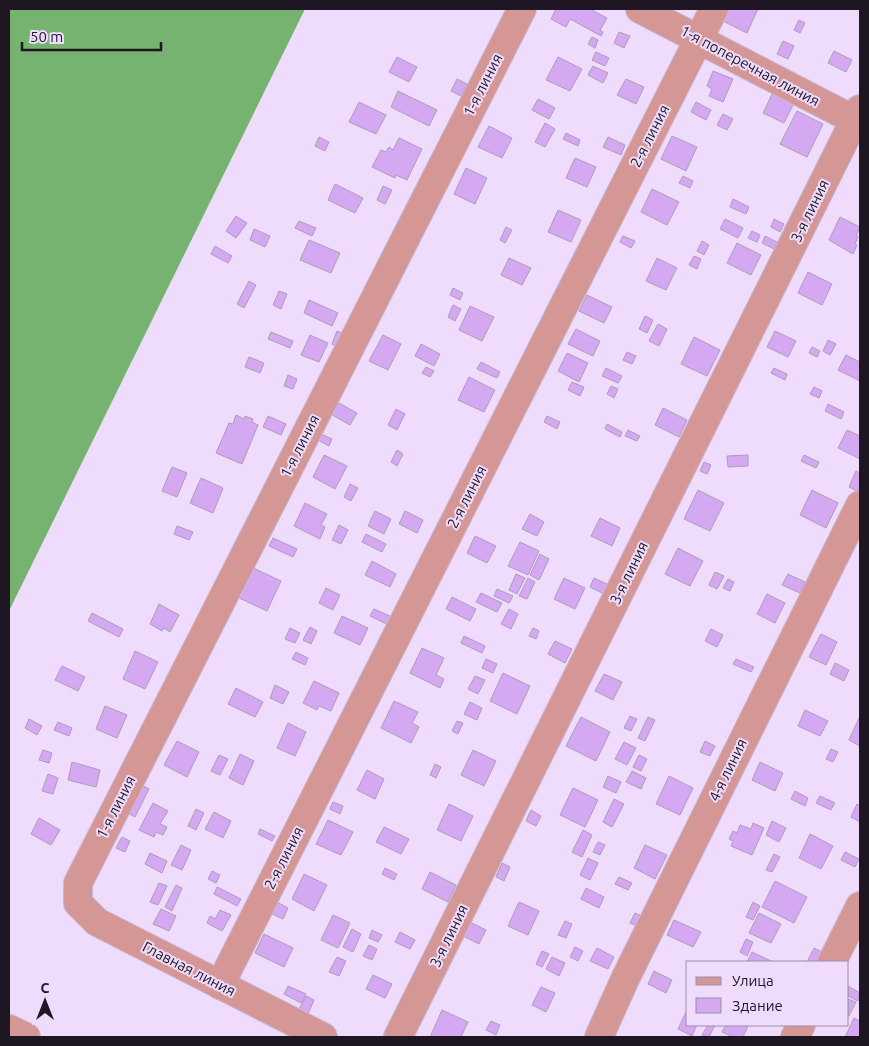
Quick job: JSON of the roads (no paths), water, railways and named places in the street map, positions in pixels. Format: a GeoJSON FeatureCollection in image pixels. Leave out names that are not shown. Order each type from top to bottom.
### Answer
{"type":"FeatureCollection","features":[{"type":"Feature","properties":{"kind":"street","name":"1-я линия"},"geometry":{"type":"LineString","coordinates":[[78,883],[522,9]]}},
{"type":"Feature","properties":{"kind":"street","name":"1-я поперечная линия"},"geometry":{"type":"LineString","coordinates":[[640,9],[858,117]]}},
{"type":"Feature","properties":{"kind":"street","name":"2-я линия"},"geometry":{"type":"LineString","coordinates":[[220,985],[714,9]]}},
{"type":"Feature","properties":{"kind":"street","name":"3-я линия"},"geometry":{"type":"LineString","coordinates":[[398,1037],[858,117]]}},
{"type":"Feature","properties":{"kind":"street","name":"4-я линия"},"geometry":{"type":"LineString","coordinates":[[599,1037],[625,978],[860,505]]}},
{"type":"Feature","properties":{"kind":"street","name":"Главная линия"},"geometry":{"type":"LineString","coordinates":[[78,883],[78,903],[97,922],[323,1037]]}},
{"type":"Feature","properties":{"kind":"street"},"geometry":{"type":"LineString","coordinates":[[832,961],[860,906]]}},
{"type":"Feature","properties":{"kind":"street"},"geometry":{"type":"LineString","coordinates":[[794,1037],[800,1026]]}},
{"type":"Feature","properties":{"kind":"street"},"geometry":{"type":"LineString","coordinates":[[9,1029],[26,1037]]}}]}
